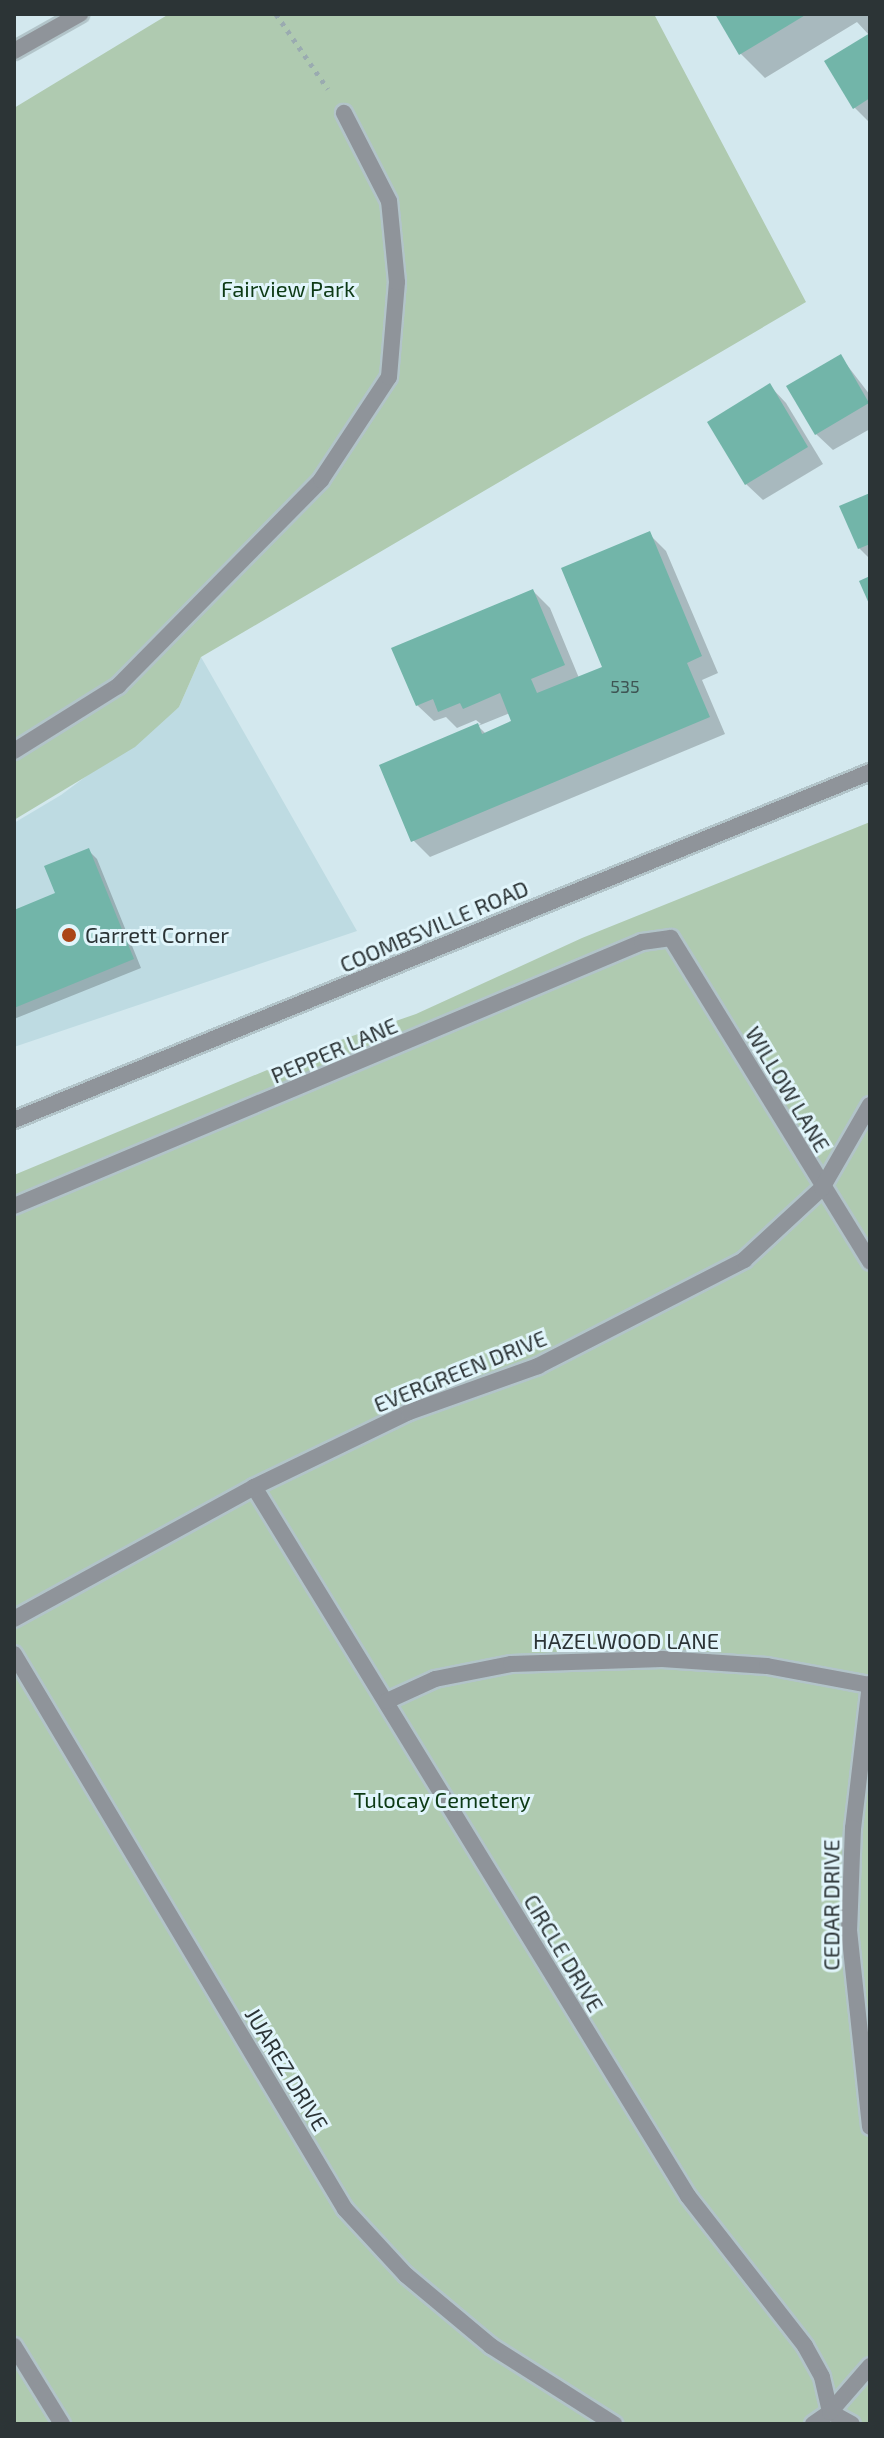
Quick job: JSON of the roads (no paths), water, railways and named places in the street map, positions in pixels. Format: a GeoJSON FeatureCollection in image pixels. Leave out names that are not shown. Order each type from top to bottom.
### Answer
{"type":"FeatureCollection","features":[{"type":"Feature","properties":{"kind":"street"},"geometry":{"type":"LineString","coordinates":[[14,51],[80,14]]}},
{"type":"Feature","properties":{"kind":"street"},"geometry":{"type":"LineString","coordinates":[[14,751],[118,686],[321,480],[389,377],[397,282],[389,201],[344,113]]}},
{"type":"Feature","properties":{"kind":"street","name":"COOMBSVILLE ROAD"},"geometry":{"type":"LineString","coordinates":[[14,1120],[870,772]]}},
{"type":"Feature","properties":{"kind":"street","name":"WILLOW LANE"},"geometry":{"type":"LineString","coordinates":[[671,938],[870,1262]]}},
{"type":"Feature","properties":{"kind":"street","name":"PEPPER LANE"},"geometry":{"type":"LineString","coordinates":[[14,1206],[642,942],[671,938]]}},
{"type":"Feature","properties":{"kind":"street","name":"EVERGREEN DRIVE"},"geometry":{"type":"LineString","coordinates":[[14,1619],[254,1487],[409,1412],[538,1366],[744,1260],[822,1188],[870,1105]]}},
{"type":"Feature","properties":{"kind":"street","name":"CIRCLE DRIVE"},"geometry":{"type":"LineString","coordinates":[[254,1487],[688,2196],[805,2346],[822,2377],[830,2412]]}},
{"type":"Feature","properties":{"kind":"street","name":"JUAREZ DRIVE"},"geometry":{"type":"LineString","coordinates":[[14,1654],[345,2209],[406,2275],[491,2346],[614,2424]]}},
{"type":"Feature","properties":{"kind":"street","name":"HAZELWOOD LANE"},"geometry":{"type":"LineString","coordinates":[[387,1701],[435,1679],[511,1664],[662,1659],[767,1666],[870,1685]]}},
{"type":"Feature","properties":{"kind":"street","name":"CEDAR DRIVE"},"geometry":{"type":"LineString","coordinates":[[870,1685],[853,1828],[849,1930],[870,2127]]}},
{"type":"Feature","properties":{"kind":"street"},"geometry":{"type":"LineString","coordinates":[[14,2346],[62,2424]]}},
{"type":"Feature","properties":{"kind":"street"},"geometry":{"type":"LineString","coordinates":[[813,2424],[830,2412],[870,2366]]}},
{"type":"Feature","properties":{"kind":"street"},"geometry":{"type":"LineString","coordinates":[[830,2412],[852,2424]]}},
{"type":"Feature","properties":{"kind":"place","name":"Garrett Corner"},"geometry":{"type":"Point","coordinates":[69,935]}},
{"type":"Feature","properties":{"kind":"park label","name":"Fairview Park"},"geometry":{"type":"Point","coordinates":[288,289]}},
{"type":"Feature","properties":{"kind":"park label","name":"Tulocay Cemetery"},"geometry":{"type":"Point","coordinates":[442,1800]}}]}
